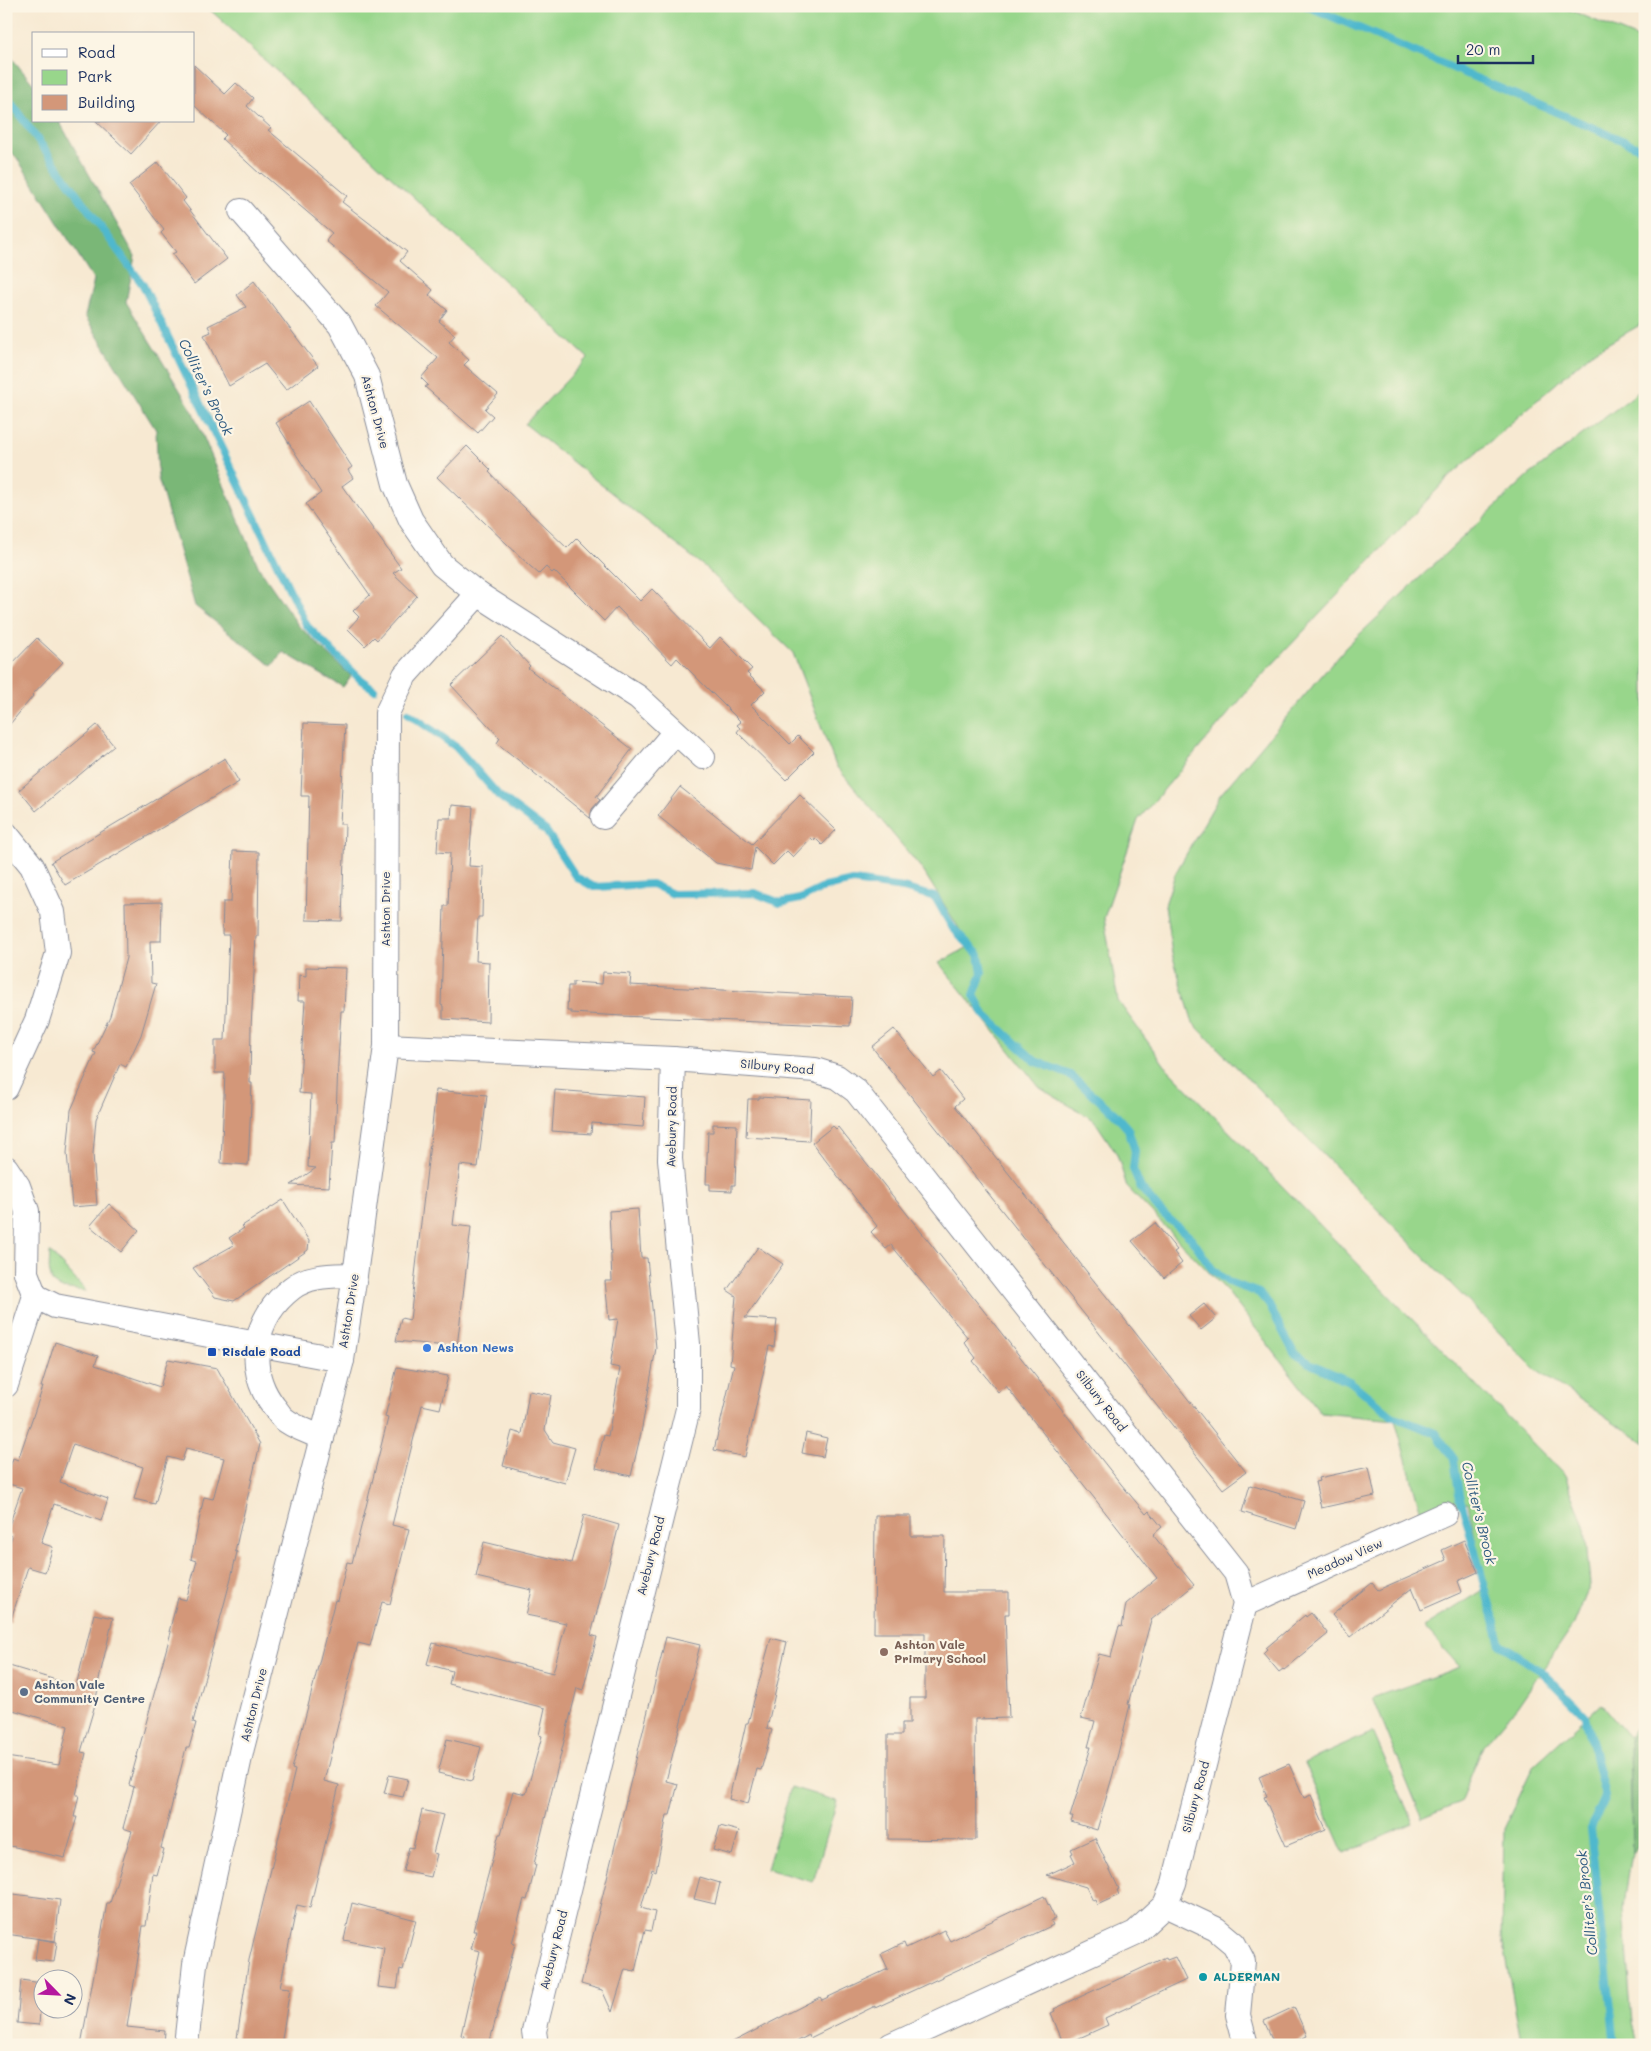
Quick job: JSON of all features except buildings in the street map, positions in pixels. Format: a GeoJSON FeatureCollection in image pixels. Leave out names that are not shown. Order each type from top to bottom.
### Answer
{"type":"FeatureCollection","features":[{"type":"Feature","properties":{"kind":"street","name":"Ashton Drive"},"geometry":{"type":"LineString","coordinates":[[241,211],[340,325],[367,376],[395,484],[411,520],[442,565],[478,594],[638,697],[703,757]]}},
{"type":"Feature","properties":{"kind":"street","name":"Ashton Drive"},"geometry":{"type":"LineString","coordinates":[[186,2045],[195,1964],[240,1758],[342,1360],[355,1275],[386,1046],[387,713],[405,675],[478,594]]}},
{"type":"Feature","properties":{"kind":"street"},"geometry":{"type":"LineString","coordinates":[[603,817],[675,732]]}},
{"type":"Feature","properties":{"kind":"street"},"geometry":{"type":"LineString","coordinates":[[6,834],[32,866],[53,912],[58,953],[37,1020],[6,1088]]}},
{"type":"Feature","properties":{"kind":"street","name":"Silbury Road"},"geometry":{"type":"LineString","coordinates":[[386,1046],[673,1059],[815,1070],[837,1077],[856,1091],[1236,1573],[1245,1604],[1174,1883],[1165,1905],[1135,1933],[891,2045]]}},
{"type":"Feature","properties":{"kind":"street","name":"Avebury Road"},"geometry":{"type":"LineString","coordinates":[[536,2045],[534,2031],[688,1409],[688,1344],[670,1159],[673,1059]]}},
{"type":"Feature","properties":{"kind":"street"},"geometry":{"type":"LineString","coordinates":[[6,1168],[18,1186],[27,1210],[26,1273],[35,1296],[6,1385]]}},
{"type":"Feature","properties":{"kind":"street"},"geometry":{"type":"LineString","coordinates":[[322,1438],[284,1419],[265,1395],[256,1367],[256,1345],[268,1314],[293,1288],[318,1276],[355,1275]]}},
{"type":"Feature","properties":{"kind":"street"},"geometry":{"type":"LineString","coordinates":[[35,1296],[55,1306],[342,1360]]}},
{"type":"Feature","properties":{"kind":"street","name":"Meadow View"},"geometry":{"type":"LineString","coordinates":[[1245,1604],[1444,1514]]}},
{"type":"Feature","properties":{"kind":"street"},"geometry":{"type":"LineString","coordinates":[[1165,1905],[1216,1929],[1234,1944],[1243,1961],[1238,2015],[1246,2045]]}},
{"type":"Feature","properties":{"kind":"green space"},"geometry":{"type":"Polygon","coordinates":[[[206,6],[1560,6],[1645,41],[1645,322],[1590,354],[1448,478],[1252,686],[1138,820],[1104,918],[1118,1001],[1166,1067],[1565,1476],[1585,1528],[1590,1585],[1574,1624],[1517,1707],[1483,1746],[1460,1802],[1422,1818],[1373,1698],[1460,1667],[1424,1627],[1485,1589],[1468,1503],[1421,1513],[1395,1420],[1321,1413],[1226,1290],[1127,1187],[1117,1154],[1094,1120],[1040,1088],[939,963],[970,946],[922,869],[836,766],[793,653],[706,568],[525,424],[588,358],[206,6]]]}},
{"type":"Feature","properties":{"kind":"green space"},"geometry":{"type":"Polygon","coordinates":[[[6,51],[32,83],[32,122],[60,122],[135,256],[126,302],[192,410],[259,568],[298,625],[351,676],[343,687],[283,652],[272,666],[195,606],[158,478],[156,430],[85,316],[94,280],[17,158],[6,147],[6,51]]]}},
{"type":"Feature","properties":{"kind":"green space"},"geometry":{"type":"Polygon","coordinates":[[[1645,387],[1645,1443],[1536,1370],[1193,1023],[1172,954],[1165,905],[1175,874],[1220,795],[1346,647],[1528,476],[1645,387]]]}},
{"type":"Feature","properties":{"kind":"green space"},"geometry":{"type":"Polygon","coordinates":[[[50,1252],[86,1291],[60,1288],[52,1282],[49,1269],[50,1252]]]}},
{"type":"Feature","properties":{"kind":"green space"},"geometry":{"type":"Polygon","coordinates":[[[1601,1704],[1629,1737],[1645,1713],[1645,1732],[1630,1738],[1632,1854],[1623,1909],[1632,2022],[1637,2045],[1522,2045],[1502,1939],[1504,1829],[1534,1765],[1601,1704]]]}},
{"type":"Feature","properties":{"kind":"green space"},"geometry":{"type":"Polygon","coordinates":[[[1373,1732],[1413,1823],[1344,1854],[1304,1763],[1373,1732]]]}},
{"type":"Feature","properties":{"kind":"green space"},"geometry":{"type":"Polygon","coordinates":[[[1645,1732],[1645,1838],[1632,1854],[1630,1737],[1645,1732]]]}},
{"type":"Feature","properties":{"kind":"green space"},"geometry":{"type":"Polygon","coordinates":[[[791,1787],[837,1801],[813,1882],[767,1869],[791,1787]]]}},
{"type":"Feature","properties":{"kind":"waterway"},"geometry":{"type":"LineString","coordinates":[[1307,6],[1645,150]]}},
{"type":"Feature","properties":{"kind":"waterway","name":"Colliter's Brook"},"geometry":{"type":"LineString","coordinates":[[6,96],[143,285],[307,626],[361,680],[374,689]]}},
{"type":"Feature","properties":{"kind":"waterway","name":"Colliter's Brook"},"geometry":{"type":"LineString","coordinates":[[408,713],[456,747],[499,796],[546,831],[576,877],[594,887],[652,884],[673,894],[755,893],[780,903],[800,899],[825,887],[853,881],[903,888],[935,897],[952,927],[979,955],[982,973],[974,995],[984,1014],[1035,1061],[1070,1075],[1114,1113],[1128,1129],[1135,1151],[1133,1169],[1141,1188],[1160,1211],[1192,1239],[1213,1270],[1228,1282],[1259,1293],[1269,1305],[1294,1353],[1311,1364],[1351,1382],[1392,1416],[1436,1433],[1454,1459],[1459,1494],[1501,1645],[1541,1671],[1585,1716],[1605,1796],[1591,1829],[1615,2045]]}},
{"type":"Feature","properties":{"kind":"place","name":"Ashton News"},"geometry":{"type":"Point","coordinates":[427,1348]}},
{"type":"Feature","properties":{"kind":"place","name":"Risdale Road"},"geometry":{"type":"Point","coordinates":[212,1352]}},
{"type":"Feature","properties":{"kind":"place","name":"Ashton Vale Primary School"},"geometry":{"type":"Point","coordinates":[884,1652]}},
{"type":"Feature","properties":{"kind":"place","name":"Ashton Vale Community Centre"},"geometry":{"type":"Point","coordinates":[24,1692]}},
{"type":"Feature","properties":{"kind":"place","name":"ALDERMAN"},"geometry":{"type":"Point","coordinates":[1203,1977]}}]}
